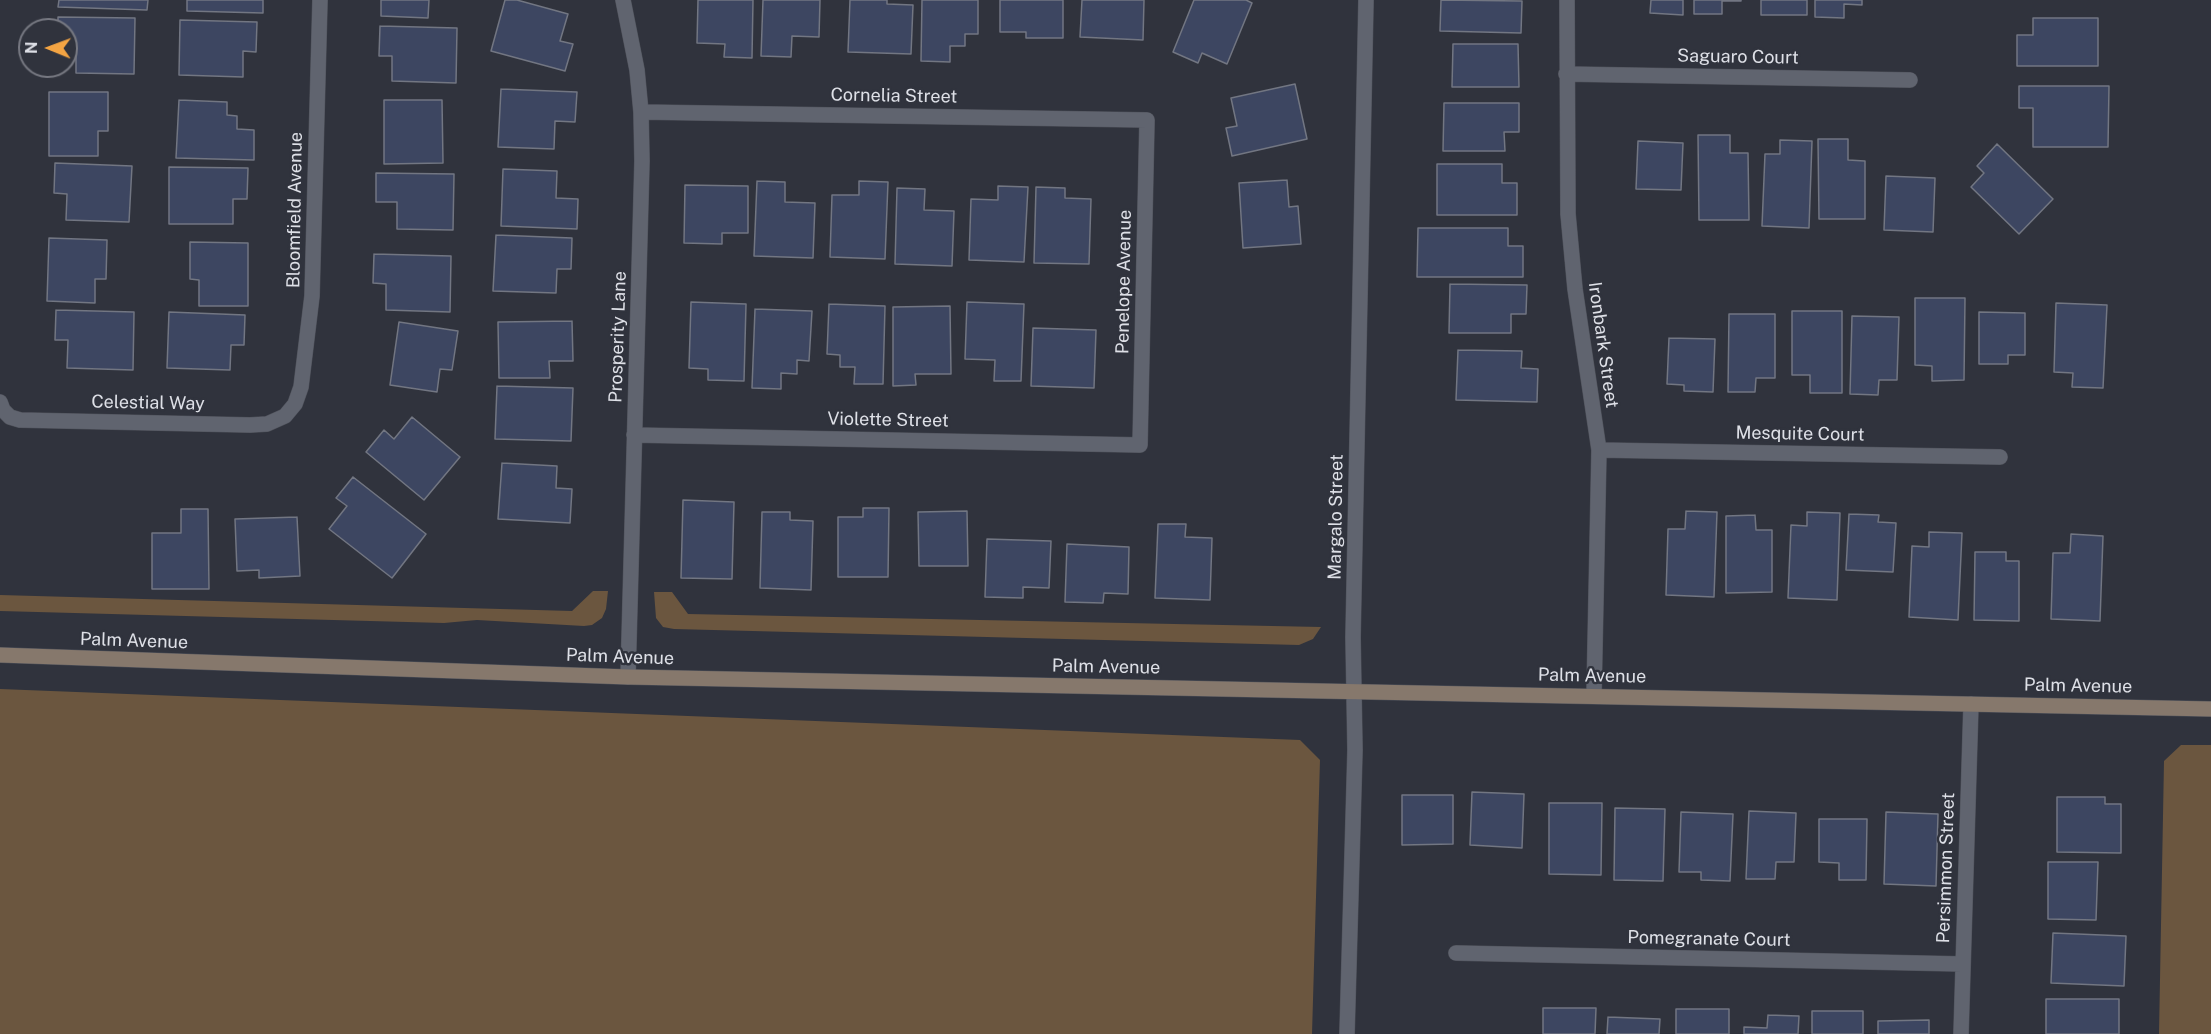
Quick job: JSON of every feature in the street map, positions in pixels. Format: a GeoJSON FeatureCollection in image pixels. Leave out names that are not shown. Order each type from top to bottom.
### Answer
{"type":"FeatureCollection","features":[{"type":"Feature","properties":{"kind":"main road","name":"Palm Avenue"},"geometry":{"type":"LineString","coordinates":[[0,655],[628,677],[2211,709]]}},
{"type":"Feature","properties":{"kind":"street","name":"Bloomfield Avenue"},"geometry":{"type":"LineString","coordinates":[[285,416],[296,404],[301,387],[310,324],[320,0]]}},
{"type":"Feature","properties":{"kind":"street","name":"Prosperity Lane"},"geometry":{"type":"LineString","coordinates":[[623,0],[637,70],[641,112],[628,677]]}},
{"type":"Feature","properties":{"kind":"street","name":"Margalo Street"},"geometry":{"type":"LineString","coordinates":[[1347,1034],[1355,750],[1354,625],[1366,0]]}},
{"type":"Feature","properties":{"kind":"street","name":"Ironbark Street"},"geometry":{"type":"LineString","coordinates":[[1567,0],[1568,214],[1575,289],[1599,450],[1594,695]]}},
{"type":"Feature","properties":{"kind":"street","name":"Saguaro Court"},"geometry":{"type":"LineString","coordinates":[[1566,74],[1910,80]]}},
{"type":"Feature","properties":{"kind":"street","name":"Cornelia Street"},"geometry":{"type":"LineString","coordinates":[[641,112],[1147,120]]}},
{"type":"Feature","properties":{"kind":"street","name":"Penelope Avenue"},"geometry":{"type":"LineString","coordinates":[[1140,445],[1147,120]]}},
{"type":"Feature","properties":{"kind":"street","name":"Celestial Way"},"geometry":{"type":"LineString","coordinates":[[0,402],[3,410],[10,417],[20,420],[250,425],[267,424],[285,416]]}},
{"type":"Feature","properties":{"kind":"street","name":"Violette Street"},"geometry":{"type":"LineString","coordinates":[[634,435],[1140,445]]}},
{"type":"Feature","properties":{"kind":"street","name":"Mesquite Court"},"geometry":{"type":"LineString","coordinates":[[1599,450],[2000,457]]}},
{"type":"Feature","properties":{"kind":"street","name":"Persimmon Street"},"geometry":{"type":"LineString","coordinates":[[1961,1034],[1971,704]]}},
{"type":"Feature","properties":{"kind":"street","name":"Pomegranate Court"},"geometry":{"type":"LineString","coordinates":[[1456,953],[1962,964]]}},
{"type":"Feature","properties":{"kind":"shaded area"},"geometry":{"type":"Polygon","coordinates":[[[593,591],[608,591],[606,609],[602,618],[592,625],[584,626],[477,620],[444,623],[0,611],[0,595],[572,611],[593,591]]]}},
{"type":"Feature","properties":{"kind":"shaded area"},"geometry":{"type":"Polygon","coordinates":[[[654,592],[672,592],[688,614],[1321,627],[1313,639],[1299,645],[674,629],[663,627],[656,618],[654,592]]]}},
{"type":"Feature","properties":{"kind":"shaded area"},"geometry":{"type":"Polygon","coordinates":[[[0,689],[1300,740],[1320,760],[1312,1034],[0,1034],[0,689]]]}},
{"type":"Feature","properties":{"kind":"shaded area"},"geometry":{"type":"Polygon","coordinates":[[[2181,745],[2211,745],[2211,1034],[2159,1034],[2164,761],[2181,745]]]}},
{"type":"Feature","properties":{"kind":"building"},"geometry":{"type":"Polygon","coordinates":[[[59,0],[148,0],[147,10],[58,7],[59,0]]]}},
{"type":"Feature","properties":{"kind":"building"},"geometry":{"type":"Polygon","coordinates":[[[187,0],[263,0],[263,13],[187,11],[187,0]]]}},
{"type":"Feature","properties":{"kind":"building"},"geometry":{"type":"Polygon","coordinates":[[[381,0],[429,0],[428,18],[381,16],[381,0]]]}},
{"type":"Feature","properties":{"kind":"building"},"geometry":{"type":"Polygon","coordinates":[[[505,0],[517,0],[568,14],[560,41],[573,44],[565,71],[491,51],[505,0]]]}},
{"type":"Feature","properties":{"kind":"building"},"geometry":{"type":"Polygon","coordinates":[[[698,0],[753,0],[752,58],[724,57],[725,44],[697,43],[698,0]]]}},
{"type":"Feature","properties":{"kind":"building"},"geometry":{"type":"Polygon","coordinates":[[[763,0],[820,0],[819,37],[792,36],[791,57],[761,56],[763,0]]]}},
{"type":"Feature","properties":{"kind":"building"},"geometry":{"type":"Polygon","coordinates":[[[850,0],[887,0],[887,4],[913,5],[911,54],[848,52],[850,0]]]}},
{"type":"Feature","properties":{"kind":"building"},"geometry":{"type":"Polygon","coordinates":[[[922,0],[978,0],[978,34],[965,34],[965,46],[950,46],[950,62],[921,61],[922,0]]]}},
{"type":"Feature","properties":{"kind":"building"},"geometry":{"type":"Polygon","coordinates":[[[1000,0],[1063,0],[1063,38],[1026,38],[1026,32],[1000,32],[1000,0]]]}},
{"type":"Feature","properties":{"kind":"building"},"geometry":{"type":"Polygon","coordinates":[[[1082,0],[1144,0],[1143,40],[1080,37],[1082,0]]]}},
{"type":"Feature","properties":{"kind":"building"},"geometry":{"type":"Polygon","coordinates":[[[1194,0],[1246,0],[1252,3],[1227,64],[1202,53],[1198,63],[1173,52],[1194,0]]]}},
{"type":"Feature","properties":{"kind":"building"},"geometry":{"type":"Polygon","coordinates":[[[1441,0],[1522,1],[1521,33],[1440,31],[1441,0]]]}},
{"type":"Feature","properties":{"kind":"building"},"geometry":{"type":"Polygon","coordinates":[[[1651,0],[1683,0],[1683,15],[1650,13],[1651,0]]]}},
{"type":"Feature","properties":{"kind":"building"},"geometry":{"type":"Polygon","coordinates":[[[1694,0],[1741,1],[1722,1],[1722,14],[1694,14],[1694,0]]]}},
{"type":"Feature","properties":{"kind":"building"},"geometry":{"type":"Polygon","coordinates":[[[1761,0],[1807,0],[1807,15],[1761,15],[1761,0]]]}},
{"type":"Feature","properties":{"kind":"building"},"geometry":{"type":"Polygon","coordinates":[[[1815,0],[1862,0],[1862,5],[1844,4],[1844,18],[1815,17],[1815,0]]]}},
{"type":"Feature","properties":{"kind":"building"},"geometry":{"type":"Polygon","coordinates":[[[58,17],[135,18],[134,74],[78,73],[78,18],[58,17]]]}},
{"type":"Feature","properties":{"kind":"building"},"geometry":{"type":"Polygon","coordinates":[[[2033,18],[2098,18],[2098,66],[2017,66],[2017,35],[2033,35],[2033,18]]]}},
{"type":"Feature","properties":{"kind":"building"},"geometry":{"type":"Polygon","coordinates":[[[180,20],[257,22],[256,52],[243,51],[243,77],[179,75],[180,20]]]}},
{"type":"Feature","properties":{"kind":"building"},"geometry":{"type":"Polygon","coordinates":[[[380,26],[457,28],[456,83],[392,81],[392,56],[379,56],[380,26]]]}},
{"type":"Feature","properties":{"kind":"building"},"geometry":{"type":"Polygon","coordinates":[[[1453,44],[1518,44],[1519,87],[1452,87],[1453,44]]]}},
{"type":"Feature","properties":{"kind":"building"},"geometry":{"type":"Polygon","coordinates":[[[1295,84],[1307,139],[1232,156],[1226,128],[1237,126],[1231,98],[1295,84]]]}},
{"type":"Feature","properties":{"kind":"building"},"geometry":{"type":"Polygon","coordinates":[[[2019,86],[2109,86],[2108,147],[2033,147],[2033,108],[2019,108],[2019,86]]]}},
{"type":"Feature","properties":{"kind":"building"},"geometry":{"type":"Polygon","coordinates":[[[501,89],[577,92],[575,122],[555,121],[554,149],[498,147],[501,89]]]}},
{"type":"Feature","properties":{"kind":"building"},"geometry":{"type":"Polygon","coordinates":[[[49,92],[108,92],[108,131],[98,131],[98,156],[49,156],[49,92]]]}},
{"type":"Feature","properties":{"kind":"building"},"geometry":{"type":"Polygon","coordinates":[[[179,100],[227,102],[227,115],[237,116],[237,129],[254,130],[254,160],[176,158],[179,100]]]}},
{"type":"Feature","properties":{"kind":"building"},"geometry":{"type":"Polygon","coordinates":[[[384,100],[442,100],[443,163],[384,164],[384,100]]]}},
{"type":"Feature","properties":{"kind":"building"},"geometry":{"type":"Polygon","coordinates":[[[1444,103],[1519,103],[1519,132],[1504,132],[1505,151],[1443,151],[1444,103]]]}},
{"type":"Feature","properties":{"kind":"building"},"geometry":{"type":"Polygon","coordinates":[[[1698,135],[1730,135],[1730,153],[1748,153],[1749,220],[1699,220],[1698,135]]]}},
{"type":"Feature","properties":{"kind":"building"},"geometry":{"type":"Polygon","coordinates":[[[1818,139],[1848,139],[1848,160],[1865,161],[1865,219],[1819,219],[1818,139]]]}},
{"type":"Feature","properties":{"kind":"building"},"geometry":{"type":"Polygon","coordinates":[[[1780,140],[1812,141],[1809,228],[1762,226],[1765,154],[1780,154],[1780,140]]]}},
{"type":"Feature","properties":{"kind":"building"},"geometry":{"type":"Polygon","coordinates":[[[1638,141],[1683,143],[1681,190],[1636,189],[1638,141]]]}},
{"type":"Feature","properties":{"kind":"building"},"geometry":{"type":"Polygon","coordinates":[[[1997,144],[2053,199],[2019,234],[1971,187],[1984,173],[1977,166],[1997,144]]]}},
{"type":"Feature","properties":{"kind":"building"},"geometry":{"type":"Polygon","coordinates":[[[55,163],[132,166],[129,222],[66,220],[67,194],[54,193],[55,163]]]}},
{"type":"Feature","properties":{"kind":"building"},"geometry":{"type":"Polygon","coordinates":[[[1437,164],[1502,164],[1502,183],[1517,183],[1517,215],[1437,215],[1437,164]]]}},
{"type":"Feature","properties":{"kind":"building"},"geometry":{"type":"Polygon","coordinates":[[[169,167],[248,168],[247,199],[233,199],[233,224],[169,224],[169,167]]]}},
{"type":"Feature","properties":{"kind":"building"},"geometry":{"type":"Polygon","coordinates":[[[503,169],[557,171],[556,198],[578,199],[577,229],[501,226],[503,169]]]}},
{"type":"Feature","properties":{"kind":"building"},"geometry":{"type":"Polygon","coordinates":[[[376,173],[454,174],[453,230],[397,229],[397,202],[376,202],[376,173]]]}},
{"type":"Feature","properties":{"kind":"building"},"geometry":{"type":"Polygon","coordinates":[[[1886,176],[1935,178],[1933,232],[1884,230],[1886,176]]]}},
{"type":"Feature","properties":{"kind":"building"},"geometry":{"type":"Polygon","coordinates":[[[1287,180],[1289,207],[1298,206],[1301,244],[1243,248],[1239,183],[1287,180]]]}},
{"type":"Feature","properties":{"kind":"building"},"geometry":{"type":"Polygon","coordinates":[[[757,181],[785,182],[785,202],[815,203],[813,258],[754,256],[757,181]]]}},
{"type":"Feature","properties":{"kind":"building"},"geometry":{"type":"Polygon","coordinates":[[[859,181],[888,182],[885,259],[830,257],[832,195],[859,195],[859,181]]]}},
{"type":"Feature","properties":{"kind":"building"},"geometry":{"type":"Polygon","coordinates":[[[685,185],[748,186],[748,233],[722,233],[722,244],[684,243],[685,185]]]}},
{"type":"Feature","properties":{"kind":"building"},"geometry":{"type":"Polygon","coordinates":[[[998,186],[1028,187],[1024,262],[969,260],[971,199],[998,200],[998,186]]]}},
{"type":"Feature","properties":{"kind":"building"},"geometry":{"type":"Polygon","coordinates":[[[1036,187],[1065,188],[1065,198],[1091,199],[1089,264],[1034,263],[1036,187]]]}},
{"type":"Feature","properties":{"kind":"building"},"geometry":{"type":"Polygon","coordinates":[[[897,188],[925,189],[924,210],[954,211],[952,266],[895,264],[897,188]]]}},
{"type":"Feature","properties":{"kind":"building"},"geometry":{"type":"Polygon","coordinates":[[[1418,228],[1508,228],[1508,246],[1523,246],[1523,277],[1417,277],[1418,228]]]}},
{"type":"Feature","properties":{"kind":"building"},"geometry":{"type":"Polygon","coordinates":[[[496,235],[572,238],[571,269],[557,269],[556,293],[493,291],[496,235]]]}},
{"type":"Feature","properties":{"kind":"building"},"geometry":{"type":"Polygon","coordinates":[[[49,238],[107,240],[106,279],[95,279],[95,303],[47,301],[49,238]]]}},
{"type":"Feature","properties":{"kind":"building"},"geometry":{"type":"Polygon","coordinates":[[[190,242],[248,243],[248,306],[199,306],[199,280],[190,279],[190,242]]]}},
{"type":"Feature","properties":{"kind":"building"},"geometry":{"type":"Polygon","coordinates":[[[374,254],[451,256],[450,312],[386,310],[386,284],[373,283],[374,254]]]}},
{"type":"Feature","properties":{"kind":"building"},"geometry":{"type":"Polygon","coordinates":[[[1450,284],[1527,285],[1526,314],[1511,314],[1511,333],[1449,333],[1450,284]]]}},
{"type":"Feature","properties":{"kind":"building"},"geometry":{"type":"Polygon","coordinates":[[[1915,298],[1965,298],[1964,380],[1932,381],[1932,366],[1915,365],[1915,298]]]}},
{"type":"Feature","properties":{"kind":"building"},"geometry":{"type":"Polygon","coordinates":[[[691,302],[746,304],[744,381],[708,380],[708,369],[689,368],[691,302]]]}},
{"type":"Feature","properties":{"kind":"building"},"geometry":{"type":"Polygon","coordinates":[[[967,302],[1024,304],[1021,381],[994,381],[995,360],[965,359],[967,302]]]}},
{"type":"Feature","properties":{"kind":"building"},"geometry":{"type":"Polygon","coordinates":[[[2056,303],[2107,305],[2103,388],[2072,387],[2073,373],[2054,372],[2056,303]]]}},
{"type":"Feature","properties":{"kind":"building"},"geometry":{"type":"Polygon","coordinates":[[[829,304],[885,306],[883,384],[854,384],[855,367],[840,367],[840,355],[827,354],[829,304]]]}},
{"type":"Feature","properties":{"kind":"building"},"geometry":{"type":"Polygon","coordinates":[[[950,306],[951,374],[915,374],[916,385],[893,386],[893,307],[950,306]]]}},
{"type":"Feature","properties":{"kind":"building"},"geometry":{"type":"Polygon","coordinates":[[[755,309],[812,311],[809,361],[797,360],[797,374],[781,373],[781,389],[752,388],[755,309]]]}},
{"type":"Feature","properties":{"kind":"building"},"geometry":{"type":"Polygon","coordinates":[[[56,310],[134,312],[133,370],[67,368],[68,340],[55,340],[56,310]]]}},
{"type":"Feature","properties":{"kind":"building"},"geometry":{"type":"Polygon","coordinates":[[[1792,311],[1842,311],[1842,393],[1810,393],[1810,375],[1792,375],[1792,311]]]}},
{"type":"Feature","properties":{"kind":"building"},"geometry":{"type":"Polygon","coordinates":[[[169,312],[245,315],[244,345],[231,345],[230,370],[167,368],[169,312]]]}},
{"type":"Feature","properties":{"kind":"building"},"geometry":{"type":"Polygon","coordinates":[[[1979,312],[2025,313],[2025,355],[2008,355],[2008,364],[1979,364],[1979,312]]]}},
{"type":"Feature","properties":{"kind":"building"},"geometry":{"type":"Polygon","coordinates":[[[1729,314],[1775,314],[1775,378],[1756,378],[1755,392],[1728,392],[1729,314]]]}},
{"type":"Feature","properties":{"kind":"building"},"geometry":{"type":"Polygon","coordinates":[[[1852,316],[1899,317],[1897,380],[1879,380],[1878,395],[1850,394],[1852,316]]]}},
{"type":"Feature","properties":{"kind":"building"},"geometry":{"type":"Polygon","coordinates":[[[572,321],[573,361],[549,361],[550,378],[499,378],[498,322],[572,321]]]}},
{"type":"Feature","properties":{"kind":"building"},"geometry":{"type":"Polygon","coordinates":[[[399,322],[458,331],[452,370],[440,369],[437,392],[390,385],[399,322]]]}},
{"type":"Feature","properties":{"kind":"building"},"geometry":{"type":"Polygon","coordinates":[[[1033,328],[1096,330],[1094,388],[1031,386],[1033,328]]]}},
{"type":"Feature","properties":{"kind":"building"},"geometry":{"type":"Polygon","coordinates":[[[1669,338],[1715,339],[1713,392],[1684,391],[1684,385],[1667,384],[1669,338]]]}},
{"type":"Feature","properties":{"kind":"building"},"geometry":{"type":"Polygon","coordinates":[[[1458,350],[1522,351],[1521,368],[1538,369],[1537,402],[1456,400],[1458,350]]]}},
{"type":"Feature","properties":{"kind":"building"},"geometry":{"type":"Polygon","coordinates":[[[497,386],[573,388],[571,441],[495,439],[497,386]]]}},
{"type":"Feature","properties":{"kind":"building"},"geometry":{"type":"Polygon","coordinates":[[[412,417],[460,457],[424,500],[366,452],[384,430],[394,439],[412,417]]]}},
{"type":"Feature","properties":{"kind":"building"},"geometry":{"type":"Polygon","coordinates":[[[502,463],[557,466],[556,488],[572,489],[570,523],[498,519],[502,463]]]}},
{"type":"Feature","properties":{"kind":"building"},"geometry":{"type":"Polygon","coordinates":[[[353,477],[426,534],[392,578],[329,529],[347,506],[336,498],[353,477]]]}},
{"type":"Feature","properties":{"kind":"building"},"geometry":{"type":"Polygon","coordinates":[[[683,500],[734,502],[732,579],[681,578],[683,500]]]}},
{"type":"Feature","properties":{"kind":"building"},"geometry":{"type":"Polygon","coordinates":[[[863,508],[889,508],[888,577],[838,577],[838,517],[863,517],[863,508]]]}},
{"type":"Feature","properties":{"kind":"building"},"geometry":{"type":"Polygon","coordinates":[[[181,509],[208,509],[209,589],[152,589],[152,533],[181,533],[181,509]]]}},
{"type":"Feature","properties":{"kind":"building"},"geometry":{"type":"Polygon","coordinates":[[[967,511],[968,566],[919,566],[918,512],[967,511]]]}},
{"type":"Feature","properties":{"kind":"building"},"geometry":{"type":"Polygon","coordinates":[[[1686,511],[1717,512],[1714,597],[1666,595],[1668,529],[1685,529],[1686,511]]]}},
{"type":"Feature","properties":{"kind":"building"},"geometry":{"type":"Polygon","coordinates":[[[762,512],[790,512],[790,520],[813,521],[811,590],[760,588],[762,512]]]}},
{"type":"Feature","properties":{"kind":"building"},"geometry":{"type":"Polygon","coordinates":[[[1807,512],[1840,513],[1837,600],[1788,598],[1791,525],[1807,526],[1807,512]]]}},
{"type":"Feature","properties":{"kind":"building"},"geometry":{"type":"Polygon","coordinates":[[[1849,514],[1879,515],[1878,522],[1896,523],[1893,572],[1846,570],[1849,514]]]}},
{"type":"Feature","properties":{"kind":"building"},"geometry":{"type":"Polygon","coordinates":[[[1755,515],[1756,530],[1772,530],[1772,592],[1726,593],[1726,516],[1755,515]]]}},
{"type":"Feature","properties":{"kind":"building"},"geometry":{"type":"Polygon","coordinates":[[[297,517],[300,576],[259,578],[259,570],[237,571],[235,519],[297,517]]]}},
{"type":"Feature","properties":{"kind":"building"},"geometry":{"type":"Polygon","coordinates":[[[1158,524],[1186,524],[1185,537],[1212,538],[1210,600],[1155,598],[1158,524]]]}},
{"type":"Feature","properties":{"kind":"building"},"geometry":{"type":"Polygon","coordinates":[[[1929,532],[1962,533],[1958,620],[1909,617],[1912,546],[1929,547],[1929,532]]]}},
{"type":"Feature","properties":{"kind":"building"},"geometry":{"type":"Polygon","coordinates":[[[2071,534],[2103,536],[2100,621],[2051,619],[2053,553],[2070,553],[2071,534]]]}},
{"type":"Feature","properties":{"kind":"building"},"geometry":{"type":"Polygon","coordinates":[[[987,539],[1051,541],[1049,588],[1023,587],[1023,598],[985,597],[987,539]]]}},
{"type":"Feature","properties":{"kind":"building"},"geometry":{"type":"Polygon","coordinates":[[[1067,544],[1129,547],[1128,594],[1104,593],[1103,603],[1065,602],[1067,544]]]}},
{"type":"Feature","properties":{"kind":"building"},"geometry":{"type":"Polygon","coordinates":[[[1975,552],[2006,552],[2006,561],[2019,561],[2019,621],[1974,620],[1975,552]]]}},
{"type":"Feature","properties":{"kind":"building"},"geometry":{"type":"Polygon","coordinates":[[[1472,792],[1524,794],[1522,848],[1470,845],[1472,792]]]}},
{"type":"Feature","properties":{"kind":"building"},"geometry":{"type":"Polygon","coordinates":[[[1402,795],[1453,795],[1453,844],[1402,845],[1402,795]]]}},
{"type":"Feature","properties":{"kind":"building"},"geometry":{"type":"Polygon","coordinates":[[[2057,797],[2105,797],[2105,804],[2121,804],[2121,853],[2057,852],[2057,797]]]}},
{"type":"Feature","properties":{"kind":"building"},"geometry":{"type":"Polygon","coordinates":[[[1549,803],[1602,803],[1601,875],[1549,874],[1549,803]]]}},
{"type":"Feature","properties":{"kind":"building"},"geometry":{"type":"Polygon","coordinates":[[[1615,808],[1665,809],[1663,881],[1614,880],[1615,808]]]}},
{"type":"Feature","properties":{"kind":"building"},"geometry":{"type":"Polygon","coordinates":[[[1749,811],[1796,813],[1794,862],[1776,862],[1775,879],[1746,879],[1749,811]]]}},
{"type":"Feature","properties":{"kind":"building"},"geometry":{"type":"Polygon","coordinates":[[[1681,812],[1733,814],[1730,881],[1701,880],[1701,872],[1679,872],[1681,812]]]}},
{"type":"Feature","properties":{"kind":"building"},"geometry":{"type":"Polygon","coordinates":[[[1886,812],[1938,814],[1936,886],[1884,884],[1886,812]]]}},
{"type":"Feature","properties":{"kind":"building"},"geometry":{"type":"Polygon","coordinates":[[[1819,819],[1867,819],[1866,880],[1839,880],[1839,863],[1819,862],[1819,819]]]}},
{"type":"Feature","properties":{"kind":"building"},"geometry":{"type":"Polygon","coordinates":[[[2048,862],[2098,862],[2096,920],[2048,919],[2048,862]]]}},
{"type":"Feature","properties":{"kind":"building"},"geometry":{"type":"Polygon","coordinates":[[[2053,933],[2126,936],[2124,986],[2051,983],[2053,933]]]}},
{"type":"Feature","properties":{"kind":"building"},"geometry":{"type":"Polygon","coordinates":[[[2046,999],[2119,999],[2119,1034],[2046,1034],[2046,999]]]}},
{"type":"Feature","properties":{"kind":"building"},"geometry":{"type":"Polygon","coordinates":[[[1543,1008],[1596,1008],[1595,1034],[1543,1034],[1543,1008]]]}},
{"type":"Feature","properties":{"kind":"building"},"geometry":{"type":"Polygon","coordinates":[[[1676,1009],[1729,1009],[1729,1034],[1676,1034],[1676,1009]]]}},
{"type":"Feature","properties":{"kind":"building"},"geometry":{"type":"Polygon","coordinates":[[[1812,1011],[1863,1011],[1863,1034],[1812,1034],[1812,1011]]]}},
{"type":"Feature","properties":{"kind":"building"},"geometry":{"type":"Polygon","coordinates":[[[1768,1015],[1799,1016],[1798,1034],[1744,1034],[1744,1027],[1767,1028],[1768,1015]]]}},
{"type":"Feature","properties":{"kind":"building"},"geometry":{"type":"Polygon","coordinates":[[[1608,1017],[1660,1019],[1659,1034],[1607,1034],[1608,1017]]]}},
{"type":"Feature","properties":{"kind":"building"},"geometry":{"type":"Polygon","coordinates":[[[1929,1020],[1929,1034],[1878,1034],[1878,1021],[1929,1020]]]}}]}
